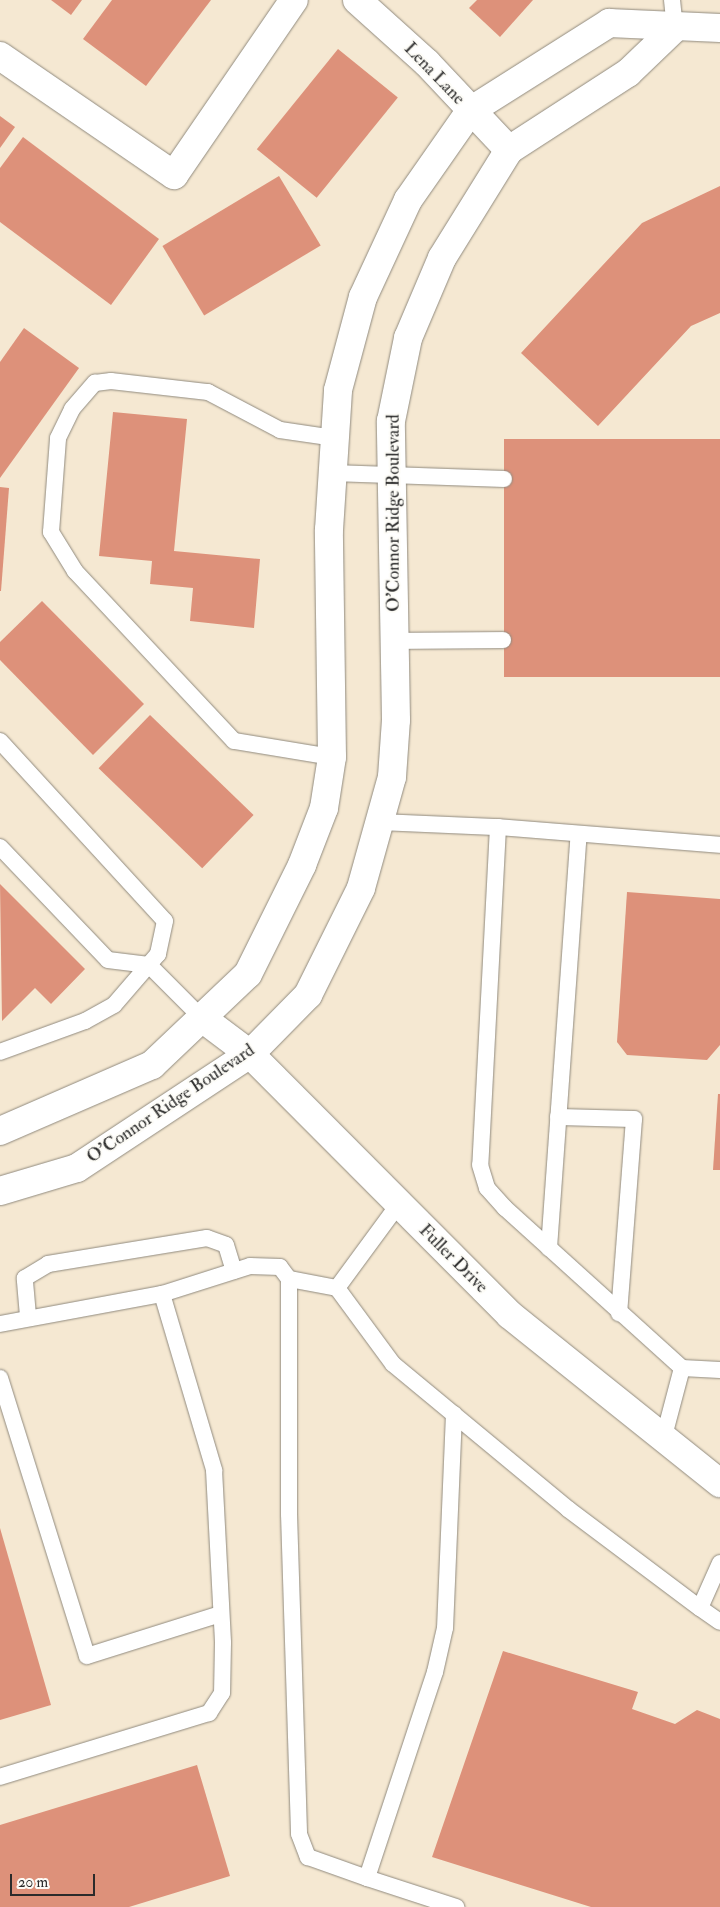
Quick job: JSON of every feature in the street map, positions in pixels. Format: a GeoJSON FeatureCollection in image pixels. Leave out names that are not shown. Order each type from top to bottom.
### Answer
{"type":"FeatureCollection","features":[{"type":"Feature","properties":{"kind":"street"},"geometry":{"type":"LineString","coordinates":[[0,56],[174,175],[294,0]]}},
{"type":"Feature","properties":{"kind":"street","name":"Lena Lane"},"geometry":{"type":"LineString","coordinates":[[357,0],[427,63],[470,111],[509,150]]}},
{"type":"Feature","properties":{"kind":"street"},"geometry":{"type":"LineString","coordinates":[[0,1131],[152,1065],[248,974],[302,864],[324,808],[332,757],[329,530],[338,390],[363,297],[408,200],[470,111],[609,23],[675,28],[720,28]]}},
{"type":"Feature","properties":{"kind":"street","name":"O'Connor Ridge Boulevard"},"geometry":{"type":"LineString","coordinates":[[0,1191],[77,1168],[250,1054],[308,995],[361,888],[382,822],[396,720],[390,476],[391,421],[408,338],[442,258],[509,150],[628,73],[675,28]]}},
{"type":"Feature","properties":{"kind":"street","name":"Fuller Drive"},"geometry":{"type":"LineString","coordinates":[[202,1018],[250,1054],[398,1205],[510,1315],[663,1440],[720,1483]]}},
{"type":"Feature","properties":{"kind":"lane"},"geometry":{"type":"LineString","coordinates":[[672,0],[675,28]]}},
{"type":"Feature","properties":{"kind":"lane"},"geometry":{"type":"LineString","coordinates":[[332,757],[234,741],[75,571],[51,532],[58,438],[72,409],[95,383],[111,380],[208,392],[280,430],[335,438]]}},
{"type":"Feature","properties":{"kind":"lane"},"geometry":{"type":"LineString","coordinates":[[333,473],[504,479]]}},
{"type":"Feature","properties":{"kind":"lane"},"geometry":{"type":"LineString","coordinates":[[394,641],[503,640]]}},
{"type":"Feature","properties":{"kind":"lane"},"geometry":{"type":"LineString","coordinates":[[0,741],[158,909],[165,921],[164,941],[149,965],[114,1005],[85,1021],[0,1052]]}},
{"type":"Feature","properties":{"kind":"lane"},"geometry":{"type":"LineString","coordinates":[[382,822],[498,827],[720,845]]}},
{"type":"Feature","properties":{"kind":"lane"},"geometry":{"type":"LineString","coordinates":[[498,827],[480,1165],[487,1188],[619,1313],[682,1368],[720,1370]]}},
{"type":"Feature","properties":{"kind":"lane"},"geometry":{"type":"LineString","coordinates":[[549,1248],[579,834]]}},
{"type":"Feature","properties":{"kind":"lane"},"geometry":{"type":"LineString","coordinates":[[0,847],[108,960],[149,965],[202,1018]]}},
{"type":"Feature","properties":{"kind":"lane"},"geometry":{"type":"LineString","coordinates":[[558,1117],[634,1119],[619,1313]]}},
{"type":"Feature","properties":{"kind":"lane"},"geometry":{"type":"LineString","coordinates":[[337,1288],[398,1205]]}},
{"type":"Feature","properties":{"kind":"lane"},"geometry":{"type":"LineString","coordinates":[[28,1316],[25,1278],[48,1264],[207,1238],[226,1245],[234,1271]]}},
{"type":"Feature","properties":{"kind":"lane"},"geometry":{"type":"LineString","coordinates":[[0,1324],[28,1316],[162,1294],[250,1266],[280,1268],[289,1279],[298,1834],[308,1857],[456,1907]]}},
{"type":"Feature","properties":{"kind":"lane"},"geometry":{"type":"LineString","coordinates":[[289,1279],[337,1288],[393,1364],[568,1509],[720,1622]]}},
{"type":"Feature","properties":{"kind":"lane"},"geometry":{"type":"LineString","coordinates":[[0,1777],[209,1713],[222,1693],[214,1470],[162,1294]]}},
{"type":"Feature","properties":{"kind":"lane"},"geometry":{"type":"LineString","coordinates":[[663,1440],[682,1368]]}},
{"type":"Feature","properties":{"kind":"lane"},"geometry":{"type":"LineString","coordinates":[[0,1378],[87,1656],[220,1614]]}},
{"type":"Feature","properties":{"kind":"lane"},"geometry":{"type":"LineString","coordinates":[[366,1878],[435,1672],[445,1628],[454,1414]]}},
{"type":"Feature","properties":{"kind":"lane"},"geometry":{"type":"LineString","coordinates":[[700,1608],[720,1563]]}},
{"type":"Feature","properties":{"kind":"building"},"geometry":{"type":"Polygon","coordinates":[[[51,0],[82,0],[71,15],[51,0]]]}},
{"type":"Feature","properties":{"kind":"building"},"geometry":{"type":"Polygon","coordinates":[[[112,0],[211,0],[146,86],[83,39],[112,0]]]}},
{"type":"Feature","properties":{"kind":"building"},"geometry":{"type":"Polygon","coordinates":[[[477,0],[533,0],[500,37],[469,8],[477,0]]]}},
{"type":"Feature","properties":{"kind":"building"},"geometry":{"type":"Polygon","coordinates":[[[338,49],[398,97],[317,198],[257,149],[338,49]]]}},
{"type":"Feature","properties":{"kind":"building"},"geometry":{"type":"Polygon","coordinates":[[[0,116],[15,127],[0,148],[0,116]]]}},
{"type":"Feature","properties":{"kind":"building"},"geometry":{"type":"Polygon","coordinates":[[[23,137],[159,239],[111,305],[0,222],[0,168],[23,137]]]}},
{"type":"Feature","properties":{"kind":"building"},"geometry":{"type":"Polygon","coordinates":[[[279,176],[321,245],[204,315],[162,246],[279,176]]]}},
{"type":"Feature","properties":{"kind":"building"},"geometry":{"type":"Polygon","coordinates":[[[720,186],[720,313],[691,326],[598,426],[521,353],[642,223],[720,186]]]}},
{"type":"Feature","properties":{"kind":"building"},"geometry":{"type":"Polygon","coordinates":[[[24,328],[79,368],[0,478],[0,362],[24,328]]]}},
{"type":"Feature","properties":{"kind":"building"},"geometry":{"type":"Polygon","coordinates":[[[113,412],[187,419],[174,551],[260,559],[254,628],[190,621],[193,588],[150,584],[152,561],[99,556],[113,412]]]}},
{"type":"Feature","properties":{"kind":"building"},"geometry":{"type":"Polygon","coordinates":[[[504,439],[720,439],[720,677],[504,677],[504,439]]]}},
{"type":"Feature","properties":{"kind":"building"},"geometry":{"type":"Polygon","coordinates":[[[0,487],[9,488],[1,591],[0,591],[0,487]]]}},
{"type":"Feature","properties":{"kind":"building"},"geometry":{"type":"Polygon","coordinates":[[[42,601],[144,704],[93,755],[0,660],[0,642],[42,601]]]}},
{"type":"Feature","properties":{"kind":"building"},"geometry":{"type":"Polygon","coordinates":[[[150,715],[254,815],[202,868],[99,768],[150,715]]]}},
{"type":"Feature","properties":{"kind":"building"},"geometry":{"type":"Polygon","coordinates":[[[0,884],[85,969],[51,1004],[35,988],[2,1021],[0,884]]]}},
{"type":"Feature","properties":{"kind":"building"},"geometry":{"type":"Polygon","coordinates":[[[627,892],[720,899],[720,1045],[707,1060],[627,1055],[617,1042],[627,892]]]}},
{"type":"Feature","properties":{"kind":"building"},"geometry":{"type":"Polygon","coordinates":[[[718,1094],[720,1094],[720,1170],[713,1170],[718,1094]]]}},
{"type":"Feature","properties":{"kind":"building"},"geometry":{"type":"Polygon","coordinates":[[[0,1528],[51,1705],[0,1720],[0,1528]]]}},
{"type":"Feature","properties":{"kind":"building"},"geometry":{"type":"Polygon","coordinates":[[[503,1651],[638,1692],[632,1709],[675,1724],[697,1710],[720,1719],[720,1907],[591,1907],[432,1857],[503,1651]]]}},
{"type":"Feature","properties":{"kind":"building"},"geometry":{"type":"Polygon","coordinates":[[[197,1765],[230,1876],[129,1907],[0,1907],[0,1825],[197,1765]]]}}]}
